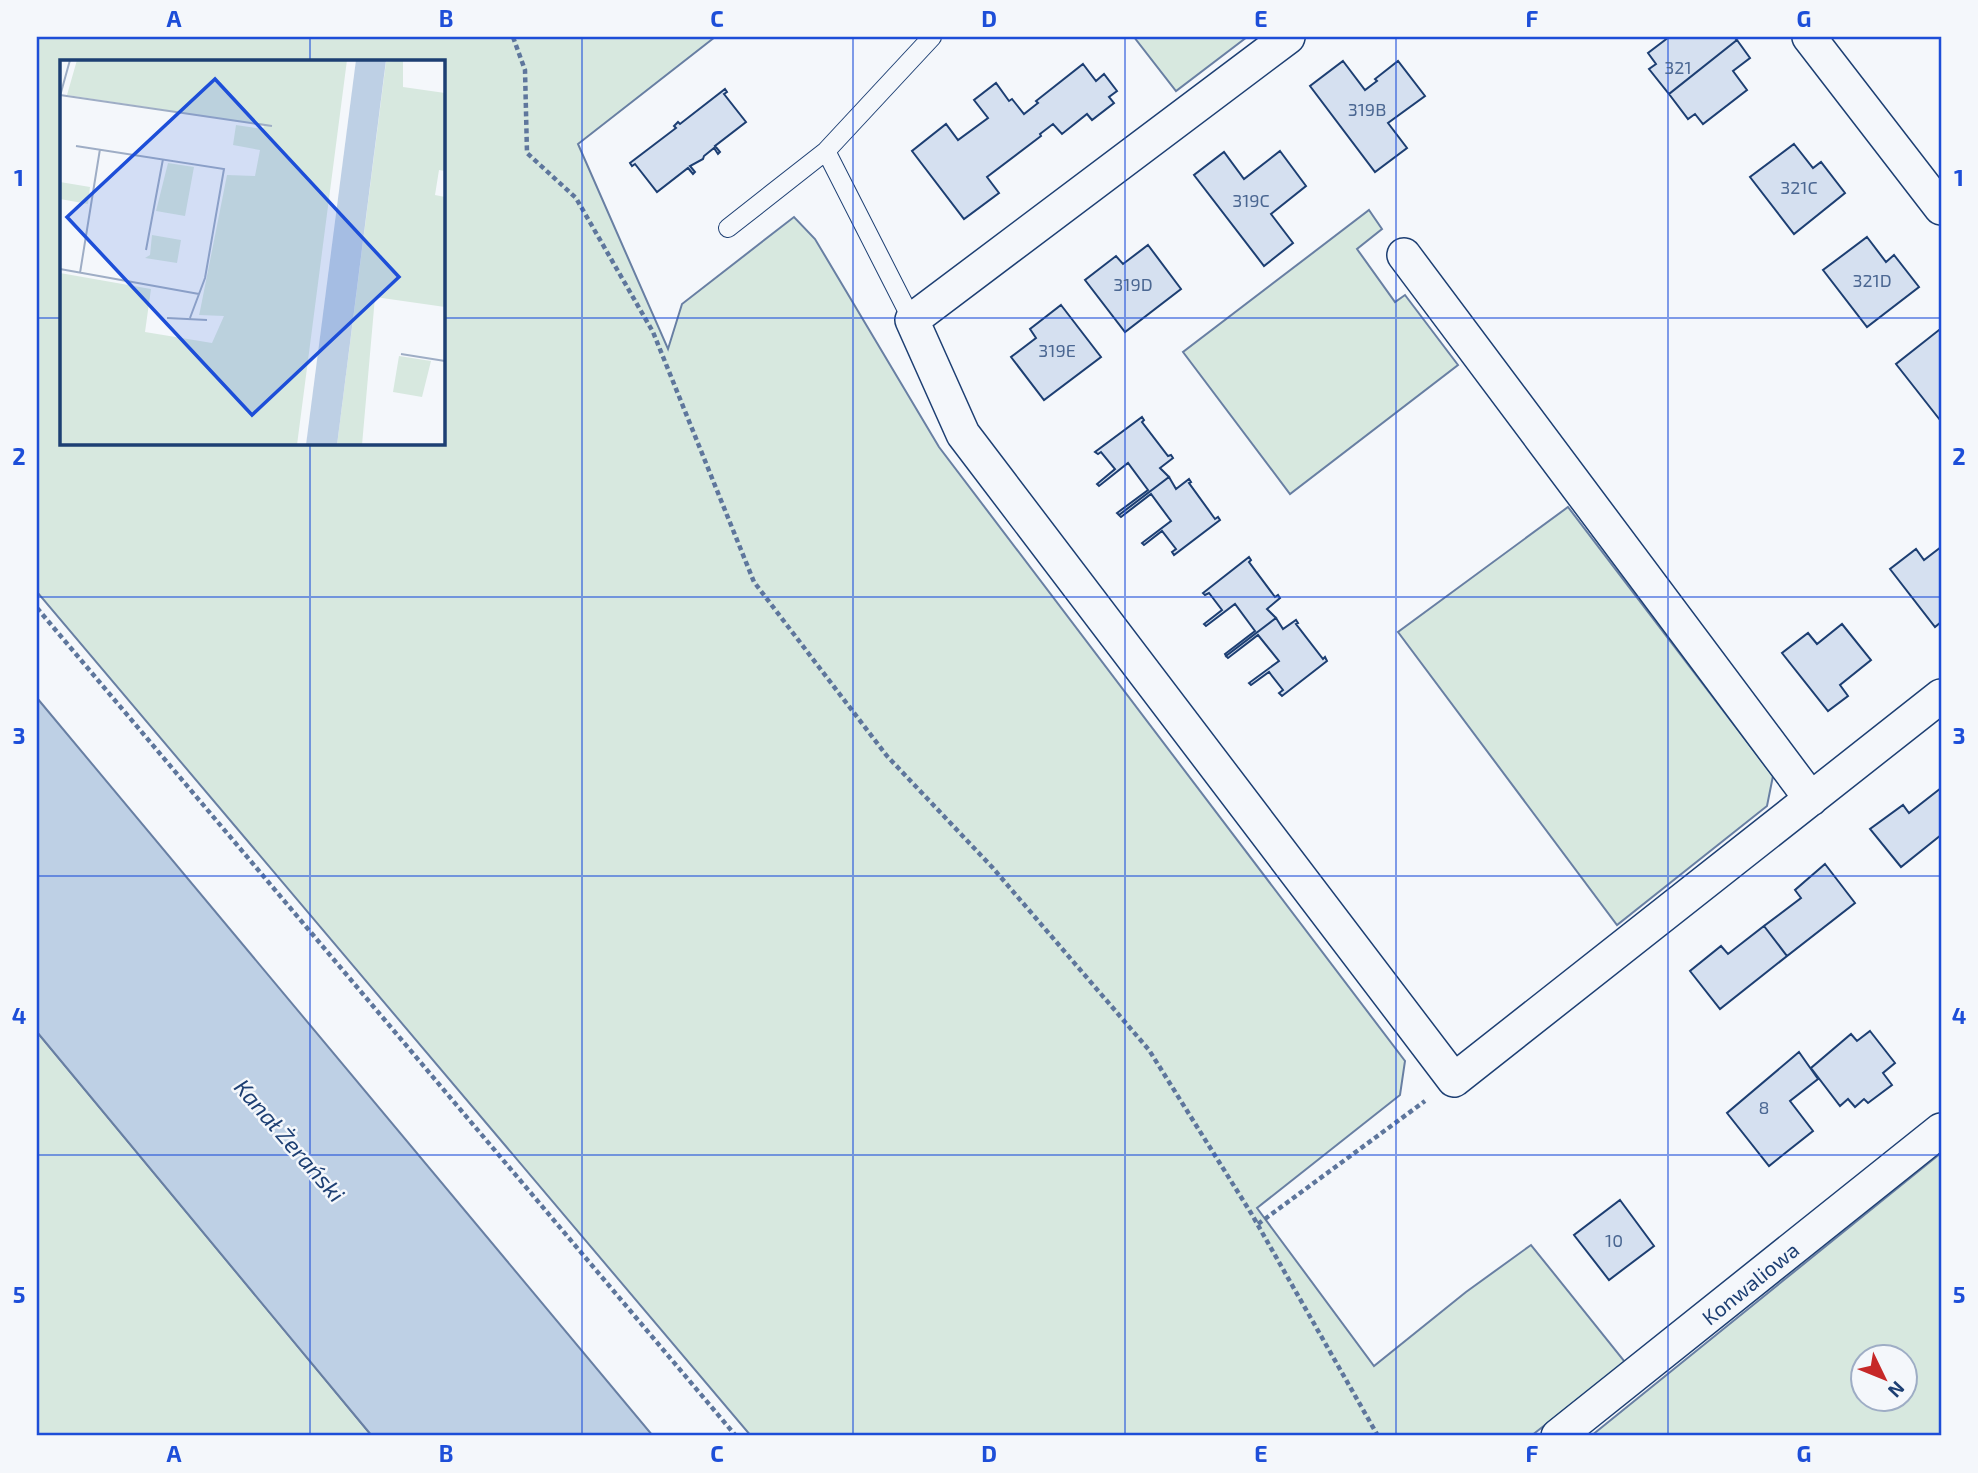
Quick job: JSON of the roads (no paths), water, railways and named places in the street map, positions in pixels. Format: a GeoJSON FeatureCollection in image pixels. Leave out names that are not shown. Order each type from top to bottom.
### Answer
{"type":"FeatureCollection","features":[{"type":"Feature","properties":{"kind":"street"},"geometry":{"type":"LineString","coordinates":[[1288,37],[912,320],[962,434],[1454,1080],[1941,696]]}},
{"type":"Feature","properties":{"kind":"street"},"geometry":{"type":"LineString","coordinates":[[1808,37],[1941,208]]}},
{"type":"Feature","properties":{"kind":"street"},"geometry":{"type":"LineString","coordinates":[[1404,255],[1811,799]]}},
{"type":"Feature","properties":{"kind":"street","name":"Konwaliowa"},"geometry":{"type":"LineString","coordinates":[[1559,1436],[1941,1130]]}},
{"type":"Feature","properties":{"kind":"lane"},"geometry":{"type":"LineString","coordinates":[[728,229],[826,151],[932,37]]}},
{"type":"Feature","properties":{"kind":"lane"},"geometry":{"type":"LineString","coordinates":[[826,151],[912,320]]}},
{"type":"Feature","properties":{"kind":"water","name":"Kanał Żerański"},"geometry":{"type":"Polygon","coordinates":[[[37,698],[653,1436],[372,1436],[37,1032],[37,698]]]}}]}
